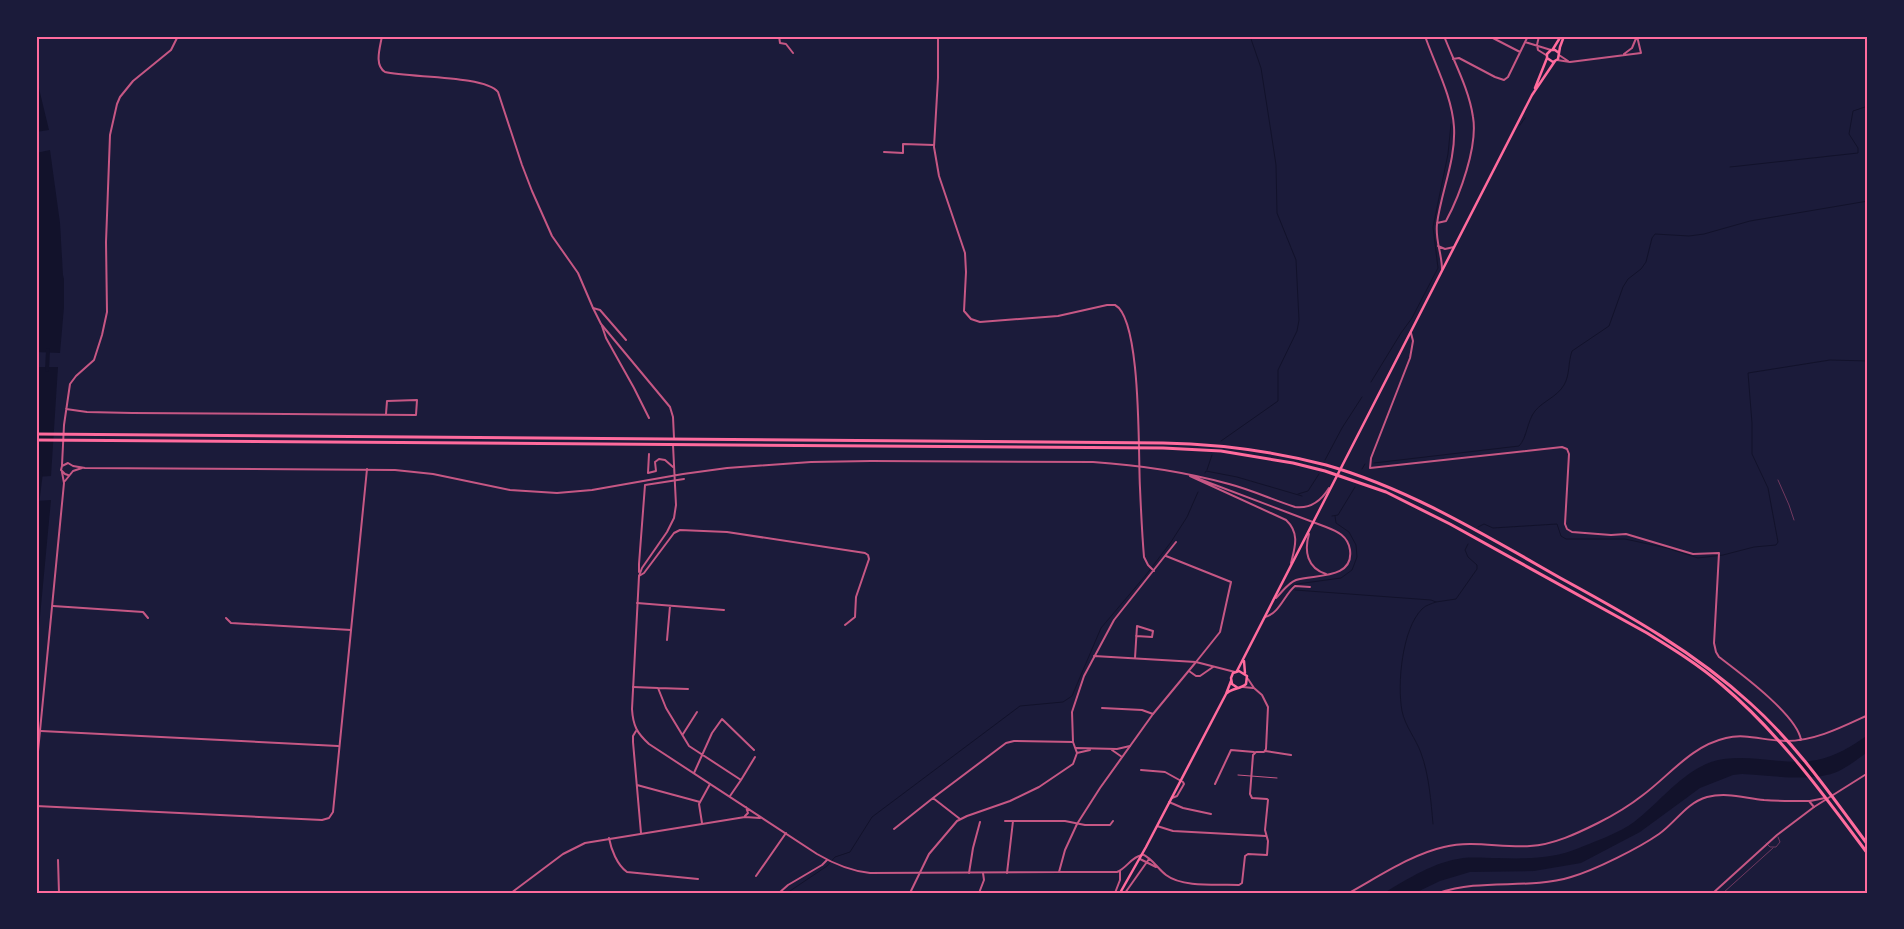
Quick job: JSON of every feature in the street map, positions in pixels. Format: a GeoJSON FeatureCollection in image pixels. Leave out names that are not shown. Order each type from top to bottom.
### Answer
{"type":"FeatureCollection","features":[{"type":"Feature","properties":{"kind":"highway"},"geometry":{"type":"LineString","coordinates":[[36,434],[1164,443],[1222,446],[1259,451],[1327,466],[1388,487],[1420,502],[1515,552],[1671,641],[1724,680],[1773,724],[1813,771],[1868,845]]}},
{"type":"Feature","properties":{"kind":"highway"},"geometry":{"type":"LineString","coordinates":[[36,440],[1163,448],[1220,451],[1293,463],[1386,492],[1450,524],[1647,632],[1675,650],[1721,684],[1768,728],[1808,774],[1868,854]]}},
{"type":"Feature","properties":{"kind":"main road"},"geometry":{"type":"LineString","coordinates":[[1120,893],[1172,798],[1226,694],[1231,680],[1244,659],[1532,94],[1547,57],[1562,36]]}},
{"type":"Feature","properties":{"kind":"main road"},"geometry":{"type":"LineString","coordinates":[[1532,94],[1556,61],[1562,36]]}},
{"type":"Feature","properties":{"kind":"main road"},"geometry":{"type":"LineString","coordinates":[[1552,50],[1559,54]]}},
{"type":"Feature","properties":{"kind":"main road"},"geometry":{"type":"LineString","coordinates":[[1547,57],[1551,61],[1556,61]]}},
{"type":"Feature","properties":{"kind":"main road"},"geometry":{"type":"LineString","coordinates":[[1226,694],[1246,684],[1247,676],[1244,659]]}},
{"type":"Feature","properties":{"kind":"main road"},"geometry":{"type":"LineString","coordinates":[[1236,672],[1242,672],[1247,676]]}},
{"type":"Feature","properties":{"kind":"main road"},"geometry":{"type":"LineString","coordinates":[[1231,680],[1233,686],[1238,688]]}},
{"type":"Feature","properties":{"kind":"street"},"geometry":{"type":"LineString","coordinates":[[36,772],[64,483],[62,466],[66,408],[70,384],[94,360],[107,312],[106,242],[110,145],[116,104],[133,81],[171,50],[178,36]]}},
{"type":"Feature","properties":{"kind":"street"},"geometry":{"type":"LineString","coordinates":[[382,36],[379,62],[383,71],[472,81],[490,86],[498,92],[522,165],[552,236],[578,272],[611,348],[649,418]]}},
{"type":"Feature","properties":{"kind":"street"},"geometry":{"type":"LineString","coordinates":[[779,36],[780,43],[786,44],[793,53]]}},
{"type":"Feature","properties":{"kind":"street"},"geometry":{"type":"LineString","coordinates":[[938,36],[938,78],[934,144],[940,181],[965,253],[964,311],[967,316],[980,322],[1069,315],[1108,305],[1118,306],[1131,337],[1139,430],[1143,548],[1146,561],[1154,570]]}},
{"type":"Feature","properties":{"kind":"street"},"geometry":{"type":"LineString","coordinates":[[1425,36],[1449,101],[1454,127],[1450,166],[1437,223],[1442,271]]}},
{"type":"Feature","properties":{"kind":"street"},"geometry":{"type":"LineString","coordinates":[[1437,223],[1446,220],[1460,192],[1474,131],[1472,109],[1444,36]]}},
{"type":"Feature","properties":{"kind":"street"},"geometry":{"type":"LineString","coordinates":[[1489,36],[1520,52]]}},
{"type":"Feature","properties":{"kind":"street"},"geometry":{"type":"LineString","coordinates":[[1453,59],[1459,58],[1495,78],[1504,80],[1508,77],[1528,36]]}},
{"type":"Feature","properties":{"kind":"street"},"geometry":{"type":"LineString","coordinates":[[1539,36],[1538,50],[1547,57]]}},
{"type":"Feature","properties":{"kind":"street"},"geometry":{"type":"LineString","coordinates":[[1633,54],[1636,36]]}},
{"type":"Feature","properties":{"kind":"street"},"geometry":{"type":"LineString","coordinates":[[1556,61],[1570,62],[1641,53],[1636,36]]}},
{"type":"Feature","properties":{"kind":"street"},"geometry":{"type":"LineString","coordinates":[[1525,42],[1552,50]]}},
{"type":"Feature","properties":{"kind":"street"},"geometry":{"type":"LineString","coordinates":[[1624,54],[1634,44]]}},
{"type":"Feature","properties":{"kind":"street"},"geometry":{"type":"LineString","coordinates":[[1559,54],[1570,62]]}},
{"type":"Feature","properties":{"kind":"street"},"geometry":{"type":"LineString","coordinates":[[884,152],[903,153],[903,144],[934,144]]}},
{"type":"Feature","properties":{"kind":"street"},"geometry":{"type":"LineString","coordinates":[[1438,246],[1444,249],[1454,247]]}},
{"type":"Feature","properties":{"kind":"street"},"geometry":{"type":"LineString","coordinates":[[593,308],[600,310],[626,340]]}},
{"type":"Feature","properties":{"kind":"street"},"geometry":{"type":"LineString","coordinates":[[601,324],[670,407],[673,417],[673,468],[676,505],[674,518],[667,532],[639,572]]}},
{"type":"Feature","properties":{"kind":"street"},"geometry":{"type":"LineString","coordinates":[[1410,333],[1414,341],[1410,358],[1370,468],[1562,447],[1566,449],[1569,454],[1565,524],[1572,532],[1634,535],[1693,554],[1719,553],[1714,643],[1716,652],[1719,657],[1751,682],[1794,723],[1800,732],[1801,740]]}},
{"type":"Feature","properties":{"kind":"street"},"geometry":{"type":"LineString","coordinates":[[66,408],[105,412],[416,415],[417,400],[386,401],[386,414]]}},
{"type":"Feature","properties":{"kind":"street"},"geometry":{"type":"LineString","coordinates":[[63,454],[68,463],[85,468],[367,469],[416,472],[510,490],[543,493],[592,490],[727,468],[811,462],[1093,462],[1144,467],[1185,474],[1230,484],[1302,508],[1311,505],[1326,494],[1335,480]]}},
{"type":"Feature","properties":{"kind":"street"},"geometry":{"type":"LineString","coordinates":[[649,454],[647,472],[655,472],[655,462],[659,459],[665,460],[673,468]]}},
{"type":"Feature","properties":{"kind":"street"},"geometry":{"type":"LineString","coordinates":[[62,466],[68,463]]}},
{"type":"Feature","properties":{"kind":"street"},"geometry":{"type":"LineString","coordinates":[[73,466],[73,471]]}},
{"type":"Feature","properties":{"kind":"street"},"geometry":{"type":"LineString","coordinates":[[64,483],[68,475],[73,471],[85,468]]}},
{"type":"Feature","properties":{"kind":"street"},"geometry":{"type":"LineString","coordinates":[[36,806],[322,820],[329,818],[332,812],[367,469]]}},
{"type":"Feature","properties":{"kind":"street"},"geometry":{"type":"LineString","coordinates":[[62,472],[68,475]]}},
{"type":"Feature","properties":{"kind":"street"},"geometry":{"type":"LineString","coordinates":[[1185,474],[1281,517],[1290,524],[1295,532],[1296,540],[1289,570]]}},
{"type":"Feature","properties":{"kind":"street"},"geometry":{"type":"LineString","coordinates":[[1185,474],[1338,532],[1348,543],[1350,554],[1344,568],[1331,574],[1294,581],[1274,600]]}},
{"type":"Feature","properties":{"kind":"street"},"geometry":{"type":"LineString","coordinates":[[684,479],[645,485],[638,564],[639,576],[632,686],[632,719],[636,731],[649,744],[833,863],[851,870],[865,872],[1114,873],[1120,871],[1134,858],[1142,854],[1150,858],[1166,875],[1179,881],[1200,884],[1241,884],[1244,858],[1248,854],[1267,855],[1268,800],[1250,796],[1254,752]]}},
{"type":"Feature","properties":{"kind":"street"},"geometry":{"type":"LineString","coordinates":[[1310,529],[1306,551],[1313,567],[1322,573],[1331,574]]}},
{"type":"Feature","properties":{"kind":"street"},"geometry":{"type":"LineString","coordinates":[[639,576],[644,573],[674,533],[680,530],[731,533],[864,553],[868,555],[869,560],[856,597],[855,615],[845,625]]}},
{"type":"Feature","properties":{"kind":"street"},"geometry":{"type":"LineString","coordinates":[[910,893],[924,862],[937,843],[960,819],[1010,801],[1039,787],[1073,764],[1077,753],[1073,742],[1072,719],[1074,703],[1094,656],[1114,620],[1176,542]]}},
{"type":"Feature","properties":{"kind":"street"},"geometry":{"type":"LineString","coordinates":[[1059,872],[1077,824],[1123,755],[1153,714],[1220,632],[1231,582],[1166,556]]}},
{"type":"Feature","properties":{"kind":"street"},"geometry":{"type":"LineString","coordinates":[[1265,617],[1276,611],[1295,586],[1310,587]]}},
{"type":"Feature","properties":{"kind":"street"},"geometry":{"type":"LineString","coordinates":[[637,603],[724,610]]}},
{"type":"Feature","properties":{"kind":"street"},"geometry":{"type":"LineString","coordinates":[[53,606],[143,612],[148,618]]}},
{"type":"Feature","properties":{"kind":"street"},"geometry":{"type":"LineString","coordinates":[[667,640],[670,606]]}},
{"type":"Feature","properties":{"kind":"street"},"geometry":{"type":"LineString","coordinates":[[226,618],[231,623],[351,630]]}},
{"type":"Feature","properties":{"kind":"street"},"geometry":{"type":"LineString","coordinates":[[1135,658],[1136,636],[1137,626],[1153,632],[1152,637],[1136,636]]}},
{"type":"Feature","properties":{"kind":"street"},"geometry":{"type":"LineString","coordinates":[[1094,656],[1196,662],[1236,672]]}},
{"type":"Feature","properties":{"kind":"street"},"geometry":{"type":"LineString","coordinates":[[1189,671],[1200,676],[1213,666]]}},
{"type":"Feature","properties":{"kind":"street"},"geometry":{"type":"LineString","coordinates":[[1227,671],[1231,680]]}},
{"type":"Feature","properties":{"kind":"street"},"geometry":{"type":"LineString","coordinates":[[1247,676],[1254,688],[1262,695],[1268,707],[1265,751]]}},
{"type":"Feature","properties":{"kind":"street"},"geometry":{"type":"LineString","coordinates":[[632,686],[688,689]]}},
{"type":"Feature","properties":{"kind":"street"},"geometry":{"type":"LineString","coordinates":[[1243,687],[1254,688]]}},
{"type":"Feature","properties":{"kind":"street"},"geometry":{"type":"LineString","coordinates":[[658,688],[666,708],[689,746],[741,780]]}},
{"type":"Feature","properties":{"kind":"street"},"geometry":{"type":"LineString","coordinates":[[1102,708],[1142,710],[1153,714]]}},
{"type":"Feature","properties":{"kind":"street"},"geometry":{"type":"LineString","coordinates":[[683,734],[697,712]]}},
{"type":"Feature","properties":{"kind":"street"},"geometry":{"type":"LineString","coordinates":[[1349,893],[1414,858],[1444,847],[1483,843],[1532,846],[1584,829],[1615,814],[1636,800],[1692,754],[1726,738],[1746,735],[1774,741],[1801,740],[1822,735],[1868,715]]}},
{"type":"Feature","properties":{"kind":"street"},"geometry":{"type":"LineString","coordinates":[[694,773],[712,733],[722,719],[754,750]]}},
{"type":"Feature","properties":{"kind":"street"},"geometry":{"type":"LineString","coordinates":[[41,731],[338,746]]}},
{"type":"Feature","properties":{"kind":"street"},"geometry":{"type":"LineString","coordinates":[[636,731],[633,736],[641,833]]}},
{"type":"Feature","properties":{"kind":"street"},"geometry":{"type":"LineString","coordinates":[[894,829],[1009,742],[1060,740],[1073,742]]}},
{"type":"Feature","properties":{"kind":"street"},"geometry":{"type":"LineString","coordinates":[[1076,748],[1117,749],[1130,746]]}},
{"type":"Feature","properties":{"kind":"street"},"geometry":{"type":"LineString","coordinates":[[1077,753],[1094,749]]}},
{"type":"Feature","properties":{"kind":"street"},"geometry":{"type":"LineString","coordinates":[[1109,749],[1123,755]]}},
{"type":"Feature","properties":{"kind":"street"},"geometry":{"type":"LineString","coordinates":[[1117,749],[1123,752],[1123,755]]}},
{"type":"Feature","properties":{"kind":"street"},"geometry":{"type":"LineString","coordinates":[[1215,784],[1231,750],[1265,751],[1291,755]]}},
{"type":"Feature","properties":{"kind":"street"},"geometry":{"type":"LineString","coordinates":[[730,796],[754,756]]}},
{"type":"Feature","properties":{"kind":"street"},"geometry":{"type":"LineString","coordinates":[[1141,770],[1165,772],[1181,780]]}},
{"type":"Feature","properties":{"kind":"street"},"geometry":{"type":"LineString","coordinates":[[1713,893],[1776,834],[1814,807],[1868,773]]}},
{"type":"Feature","properties":{"kind":"street"},"geometry":{"type":"LineString","coordinates":[[1238,775],[1277,778]]}},
{"type":"Feature","properties":{"kind":"street"},"geometry":{"type":"LineString","coordinates":[[702,823],[700,802],[710,784]]}},
{"type":"Feature","properties":{"kind":"street"},"geometry":{"type":"LineString","coordinates":[[637,785],[700,802]]}},
{"type":"Feature","properties":{"kind":"street"},"geometry":{"type":"LineString","coordinates":[[1439,893],[1466,886],[1545,883],[1574,876],[1607,862],[1652,838],[1660,833],[1685,809],[1706,798],[1719,795],[1735,795],[1773,801],[1809,801],[1830,797]]}},
{"type":"Feature","properties":{"kind":"street"},"geometry":{"type":"LineString","coordinates":[[934,798],[960,819]]}},
{"type":"Feature","properties":{"kind":"street"},"geometry":{"type":"LineString","coordinates":[[1809,801],[1814,807]]}},
{"type":"Feature","properties":{"kind":"street"},"geometry":{"type":"LineString","coordinates":[[1169,802],[1183,808],[1211,814]]}},
{"type":"Feature","properties":{"kind":"street"},"geometry":{"type":"LineString","coordinates":[[746,807],[753,816]]}},
{"type":"Feature","properties":{"kind":"street"},"geometry":{"type":"LineString","coordinates":[[745,817],[748,813],[746,807]]}},
{"type":"Feature","properties":{"kind":"street"},"geometry":{"type":"LineString","coordinates":[[511,893],[574,847],[585,842],[753,816],[765,820]]}},
{"type":"Feature","properties":{"kind":"street"},"geometry":{"type":"LineString","coordinates":[[1005,821],[1065,821],[1077,824],[1110,824],[1113,821]]}},
{"type":"Feature","properties":{"kind":"street"},"geometry":{"type":"LineString","coordinates":[[1007,873],[1013,821]]}},
{"type":"Feature","properties":{"kind":"street"},"geometry":{"type":"LineString","coordinates":[[969,873],[980,822]]}},
{"type":"Feature","properties":{"kind":"street"},"geometry":{"type":"LineString","coordinates":[[1157,826],[1173,831],[1266,836]]}},
{"type":"Feature","properties":{"kind":"street"},"geometry":{"type":"LineString","coordinates":[[756,876],[786,834]]}},
{"type":"Feature","properties":{"kind":"street"},"geometry":{"type":"LineString","coordinates":[[609,838],[610,845],[620,866],[626,872],[698,879]]}},
{"type":"Feature","properties":{"kind":"street"},"geometry":{"type":"LineString","coordinates":[[1124,893],[1150,858]]}},
{"type":"Feature","properties":{"kind":"street"},"geometry":{"type":"LineString","coordinates":[[1139,859],[1159,868]]}},
{"type":"Feature","properties":{"kind":"street"},"geometry":{"type":"LineString","coordinates":[[58,860],[59,893]]}},
{"type":"Feature","properties":{"kind":"street"},"geometry":{"type":"LineString","coordinates":[[779,893],[788,885],[828,860]]}},
{"type":"Feature","properties":{"kind":"street"},"geometry":{"type":"LineString","coordinates":[[924,862],[924,873]]}},
{"type":"Feature","properties":{"kind":"street"},"geometry":{"type":"LineString","coordinates":[[1115,893],[1120,880],[1120,871]]}},
{"type":"Feature","properties":{"kind":"street"},"geometry":{"type":"LineString","coordinates":[[979,893],[984,880],[983,873]]}},
{"type":"Feature","properties":{"kind":"lane"},"geometry":{"type":"LineString","coordinates":[[1778,480],[1794,520]]}},
{"type":"Feature","properties":{"kind":"lane"},"geometry":{"type":"LineString","coordinates":[[1724,893],[1779,844],[1776,834]]}},
{"type":"Feature","properties":{"kind":"lane"},"geometry":{"type":"LineString","coordinates":[[1766,843],[1773,848]]}},
{"type":"Feature","properties":{"kind":"shaded area"},"geometry":{"type":"Polygon","coordinates":[[[36,76],[49,130],[36,132],[36,76]]]}},
{"type":"Feature","properties":{"kind":"shaded area"},"geometry":{"type":"Polygon","coordinates":[[[50,150],[60,223],[64,279],[64,307],[60,353],[36,352],[36,153],[50,150]]]}},
{"type":"Feature","properties":{"kind":"shaded area"},"geometry":{"type":"Polygon","coordinates":[[[36,367],[58,367],[51,476],[36,477],[36,367]]]}},
{"type":"Feature","properties":{"kind":"shaded area"},"geometry":{"type":"Polygon","coordinates":[[[51,500],[38,638],[36,652],[36,501],[51,500]]]}},
{"type":"Feature","properties":{"kind":"shaded area"},"geometry":{"type":"Polygon","coordinates":[[[1868,735],[1868,752],[1839,771],[1817,777],[1733,775],[1700,788],[1640,832],[1581,863],[1534,871],[1470,872],[1440,881],[1415,893],[1384,893],[1422,871],[1452,860],[1467,858],[1539,858],[1569,852],[1592,843],[1629,826],[1690,773],[1711,762],[1737,758],[1791,762],[1817,760],[1844,750],[1868,735]]]}},
{"type":"Feature","properties":{"kind":"waterway"},"geometry":{"type":"LineString","coordinates":[[1221,441],[1278,401],[1278,370],[1297,331],[1299,320],[1296,260],[1277,213],[1276,165],[1271,132],[1261,68],[1250,36]]}},
{"type":"Feature","properties":{"kind":"waterway"},"geometry":{"type":"LineString","coordinates":[[1730,167],[1858,153],[1858,148],[1849,134],[1853,111],[1868,106]]}},
{"type":"Feature","properties":{"kind":"waterway"},"geometry":{"type":"LineString","coordinates":[[1520,125],[1525,118]]}},
{"type":"Feature","properties":{"kind":"waterway"},"geometry":{"type":"LineString","coordinates":[[1371,382],[1412,318],[1438,268],[1433,227],[1448,154],[1451,124]]}},
{"type":"Feature","properties":{"kind":"waterway"},"geometry":{"type":"LineString","coordinates":[[1374,463],[1519,446],[1524,439],[1535,411],[1558,393],[1564,385],[1572,351],[1609,326],[1623,287],[1628,279],[1641,269],[1646,262],[1652,238],[1655,234],[1689,236],[1704,234],[1750,221],[1868,201]]}},
{"type":"Feature","properties":{"kind":"waterway"},"geometry":{"type":"LineString","coordinates":[[47,370],[48,350]]}},
{"type":"Feature","properties":{"kind":"waterway"},"geometry":{"type":"LineString","coordinates":[[1478,527],[1484,524],[1493,528],[1557,524],[1561,536],[1566,539],[1625,539],[1667,548],[1698,558],[1723,555],[1754,547],[1776,545],[1778,542],[1768,488],[1752,454],[1752,423],[1748,373],[1830,360],[1868,361]]}},
{"type":"Feature","properties":{"kind":"waterway"},"geometry":{"type":"LineString","coordinates":[[1325,460],[1342,428],[1362,397]]}},
{"type":"Feature","properties":{"kind":"waterway"},"geometry":{"type":"LineString","coordinates":[[1207,470],[1212,455]]}},
{"type":"Feature","properties":{"kind":"waterway"},"geometry":{"type":"LineString","coordinates":[[1362,469],[1365,464]]}},
{"type":"Feature","properties":{"kind":"waterway"},"geometry":{"type":"LineString","coordinates":[[1205,473],[1206,471],[1237,477],[1302,496]]}},
{"type":"Feature","properties":{"kind":"waterway"},"geometry":{"type":"LineString","coordinates":[[37,505],[41,472]]}},
{"type":"Feature","properties":{"kind":"waterway"},"geometry":{"type":"LineString","coordinates":[[1298,494],[1308,491],[1319,474]]}},
{"type":"Feature","properties":{"kind":"waterway"},"geometry":{"type":"LineString","coordinates":[[1332,516],[1338,515],[1355,487]]}},
{"type":"Feature","properties":{"kind":"waterway"},"geometry":{"type":"LineString","coordinates":[[787,893],[827,866],[835,857],[850,852],[872,817],[1020,706],[1063,702],[1072,696],[1101,628],[1171,542],[1187,517],[1198,492]]}},
{"type":"Feature","properties":{"kind":"waterway"},"geometry":{"type":"LineString","coordinates":[[1291,587],[1297,584],[1341,578],[1352,570],[1357,557],[1356,545],[1349,532],[1336,523],[1335,516]]}},
{"type":"Feature","properties":{"kind":"waterway"},"geometry":{"type":"LineString","coordinates":[[1295,590],[1431,600],[1436,602],[1456,599],[1477,569],[1477,565],[1468,557],[1465,550],[1468,544]]}},
{"type":"Feature","properties":{"kind":"waterway"},"geometry":{"type":"LineString","coordinates":[[1433,824],[1424,761],[1403,717],[1400,686],[1406,643],[1415,618],[1422,609],[1436,602]]}}]}
